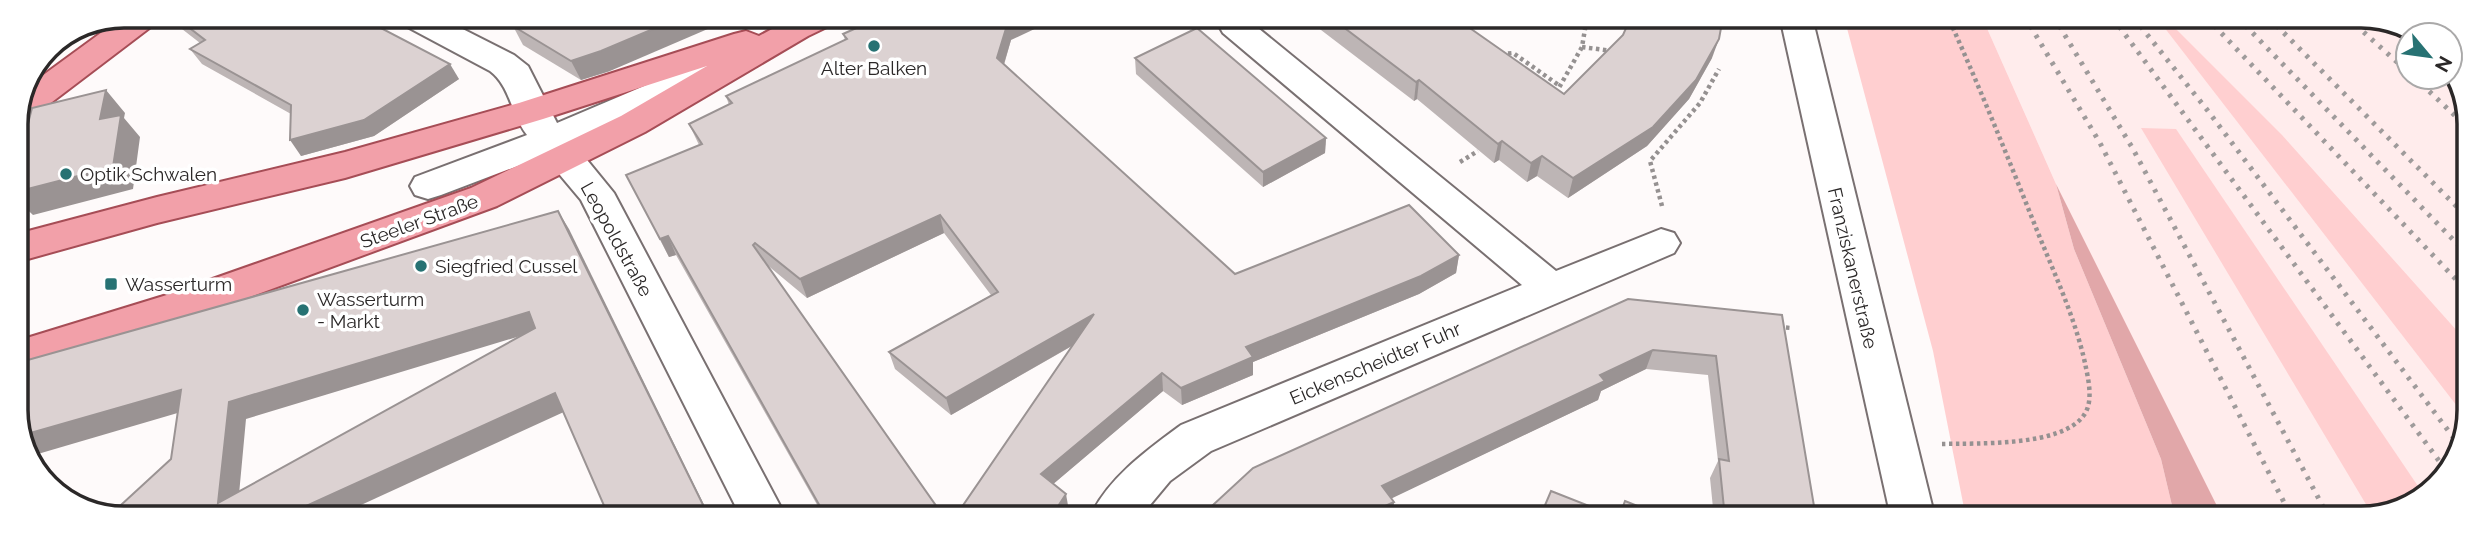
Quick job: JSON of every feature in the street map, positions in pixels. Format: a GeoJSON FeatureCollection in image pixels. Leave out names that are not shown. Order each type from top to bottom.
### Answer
{"type":"FeatureCollection","features":[{"type":"Feature","properties":{"kind":"main road"},"geometry":{"type":"LineString","coordinates":[[31,101],[129,28]]}},
{"type":"Feature","properties":{"kind":"main road","name":"Steeler Straße"},"geometry":{"type":"LineString","coordinates":[[596,90],[701,55],[796,31]]}},
{"type":"Feature","properties":{"kind":"main road","name":"Steeler Straße"},"geometry":{"type":"LineString","coordinates":[[28,245],[345,164],[546,133]]}},
{"type":"Feature","properties":{"kind":"main road","name":"Steeler Straße"},"geometry":{"type":"LineString","coordinates":[[28,354],[179,307],[484,197],[546,133]]}},
{"type":"Feature","properties":{"kind":"street","name":"Leopoldstraße"},"geometry":{"type":"LineString","coordinates":[[435,28],[502,62],[516,74],[546,133],[596,193],[758,506]]}},
{"type":"Feature","properties":{"kind":"street"},"geometry":{"type":"LineString","coordinates":[[1237,28],[1522,261],[1551,290]]}},
{"type":"Feature","properties":{"kind":"street","name":"Franziskanerstraße"},"geometry":{"type":"LineString","coordinates":[[1798,28],[1910,506]]}},
{"type":"Feature","properties":{"kind":"street"},"geometry":{"type":"LineString","coordinates":[[428,186],[546,133],[796,31]]}},
{"type":"Feature","properties":{"kind":"street","name":"Steeler Straße"},"geometry":{"type":"LineString","coordinates":[[485,148],[546,133],[596,90]]}},
{"type":"Feature","properties":{"kind":"street","name":"Eickenscheidter Fuhr"},"geometry":{"type":"LineString","coordinates":[[1122,506],[1155,468],[1196,438],[1661,243]]}},
{"type":"Feature","properties":{"kind":"path"},"geometry":{"type":"LineString","coordinates":[[1550,103],[1582,47],[1585,28]]}},
{"type":"Feature","properties":{"kind":"path"},"geometry":{"type":"LineString","coordinates":[[1896,445],[2044,436],[2070,428],[2084,414],[2090,397],[2069,312],[1982,93],[1953,28]]}},
{"type":"Feature","properties":{"kind":"path"},"geometry":{"type":"LineString","coordinates":[[1582,47],[1617,51]]}},
{"type":"Feature","properties":{"kind":"path"},"geometry":{"type":"LineString","coordinates":[[1494,54],[1513,53],[1560,86]]}},
{"type":"Feature","properties":{"kind":"path"},"geometry":{"type":"LineString","coordinates":[[1661,243],[1663,197],[1649,172],[1650,161],[1700,103],[1719,69]]}},
{"type":"Feature","properties":{"kind":"path"},"geometry":{"type":"LineString","coordinates":[[1777,327],[1791,328]]}},
{"type":"Feature","properties":{"kind":"shaded area"},"geometry":{"type":"Polygon","coordinates":[[[1847,28],[1987,28],[2056,184],[2074,249],[2161,459],[2172,506],[1964,506],[1933,351],[1847,28]]]}},
{"type":"Feature","properties":{"kind":"shaded area"},"geometry":{"type":"Polygon","coordinates":[[[1987,28],[2361,28],[2394,34],[2394,91],[2451,91],[2455,105],[2457,410],[2450,447],[2441,464],[2420,486],[2404,496],[2380,504],[2172,506],[2161,459],[2056,184],[1987,28]]]}},
{"type":"Feature","properties":{"kind":"shaded area"},"geometry":{"type":"Polygon","coordinates":[[[2165,28],[2175,28],[2282,135],[2457,331],[2457,406],[2165,28]]]}},
{"type":"Feature","properties":{"kind":"shaded area"},"geometry":{"type":"Polygon","coordinates":[[[2141,128],[2176,129],[2419,487],[2392,501],[2367,505],[2141,128]]]}},
{"type":"Feature","properties":{"kind":"shaded area"},"geometry":{"type":"Polygon","coordinates":[[[2056,184],[2217,506],[2172,506],[2161,459],[2074,249],[2056,184]]]}},
{"type":"Feature","properties":{"kind":"building"},"geometry":{"type":"Polygon","coordinates":[[[190,28],[381,28],[450,64],[364,120],[290,140],[291,105],[190,49],[205,40],[190,28]]]}},
{"type":"Feature","properties":{"kind":"building"},"geometry":{"type":"Polygon","coordinates":[[[516,28],[656,28],[601,51],[571,61],[516,28]]]}},
{"type":"Feature","properties":{"kind":"building"},"geometry":{"type":"Polygon","coordinates":[[[856,28],[1006,28],[997,58],[1235,274],[1409,205],[1459,255],[1421,276],[1246,347],[1253,357],[1181,388],[1162,373],[1041,474],[1066,494],[1058,506],[963,506],[1094,314],[946,398],[889,352],[998,292],[940,215],[800,279],[755,243],[753,245],[936,506],[820,506],[668,236],[660,239],[626,175],[702,144],[689,124],[732,103],[726,96],[847,39],[843,34],[856,28]]]}},
{"type":"Feature","properties":{"kind":"building"},"geometry":{"type":"Polygon","coordinates":[[[1197,28],[1326,138],[1263,172],[1135,58],[1197,28]]]}},
{"type":"Feature","properties":{"kind":"building"},"geometry":{"type":"Polygon","coordinates":[[[1345,28],[1470,28],[1564,94],[1623,35],[1626,28],[1721,28],[1719,39],[1696,80],[1653,127],[1573,178],[1542,156],[1531,163],[1502,141],[1498,144],[1419,80],[1416,82],[1345,28]]]}},
{"type":"Feature","properties":{"kind":"building"},"geometry":{"type":"Polygon","coordinates":[[[106,90],[100,119],[121,115],[113,167],[28,189],[28,124],[32,108],[106,90]]]}},
{"type":"Feature","properties":{"kind":"building"},"geometry":{"type":"Polygon","coordinates":[[[558,211],[704,506],[604,506],[555,393],[306,506],[120,506],[171,459],[181,390],[31,433],[28,360],[558,211]],[[529,312],[229,402],[218,503],[535,328],[529,312]]]}},
{"type":"Feature","properties":{"kind":"building"},"geometry":{"type":"Polygon","coordinates":[[[1628,299],[1782,315],[1814,506],[1724,506],[1719,459],[1729,461],[1716,356],[1653,350],[1600,375],[1605,381],[1382,486],[1394,502],[1385,506],[1212,506],[1253,468],[1628,299]]]}},
{"type":"Feature","properties":{"kind":"building"},"geometry":{"type":"Polygon","coordinates":[[[1551,491],[1589,506],[1545,506],[1551,491]]]}},
{"type":"Feature","properties":{"kind":"building"},"geometry":{"type":"Polygon","coordinates":[[[1625,501],[1638,506],[1623,506],[1625,501]]]}},
{"type":"Feature","properties":{"kind":"railway"},"geometry":{"type":"LineString","coordinates":[[2032,28],[2100,143],[2286,506]]}},
{"type":"Feature","properties":{"kind":"railway"},"geometry":{"type":"LineString","coordinates":[[2061,28],[2133,149],[2323,506]]}},
{"type":"Feature","properties":{"kind":"railway"},"geometry":{"type":"LineString","coordinates":[[2120,28],[2441,464]]}},
{"type":"Feature","properties":{"kind":"railway"},"geometry":{"type":"LineString","coordinates":[[2142,28],[2208,111],[2453,437]]}},
{"type":"Feature","properties":{"kind":"railway"},"geometry":{"type":"LineString","coordinates":[[2217,28],[2457,280]]}},
{"type":"Feature","properties":{"kind":"railway"},"geometry":{"type":"LineString","coordinates":[[2248,28],[2457,244]]}},
{"type":"Feature","properties":{"kind":"railway"},"geometry":{"type":"LineString","coordinates":[[2279,28],[2457,207]]}},
{"type":"Feature","properties":{"kind":"railway"},"geometry":{"type":"LineString","coordinates":[[2359,28],[2394,59]]}},
{"type":"Feature","properties":{"kind":"railway"},"geometry":{"type":"LineString","coordinates":[[2429,91],[2456,117]]}},
{"type":"Feature","properties":{"kind":"place","name":"Alter Balken"},"geometry":{"type":"Point","coordinates":[874,46]}},
{"type":"Feature","properties":{"kind":"place","name":"Optik Schwalen"},"geometry":{"type":"Point","coordinates":[66,174]}},
{"type":"Feature","properties":{"kind":"place","name":"Siegfried Cussel"},"geometry":{"type":"Point","coordinates":[421,266]}},
{"type":"Feature","properties":{"kind":"place","name":"Wasserturm"},"geometry":{"type":"Point","coordinates":[111,284]}},
{"type":"Feature","properties":{"kind":"place","name":"Wasserturm - Markt"},"geometry":{"type":"Point","coordinates":[303,310]}}]}
